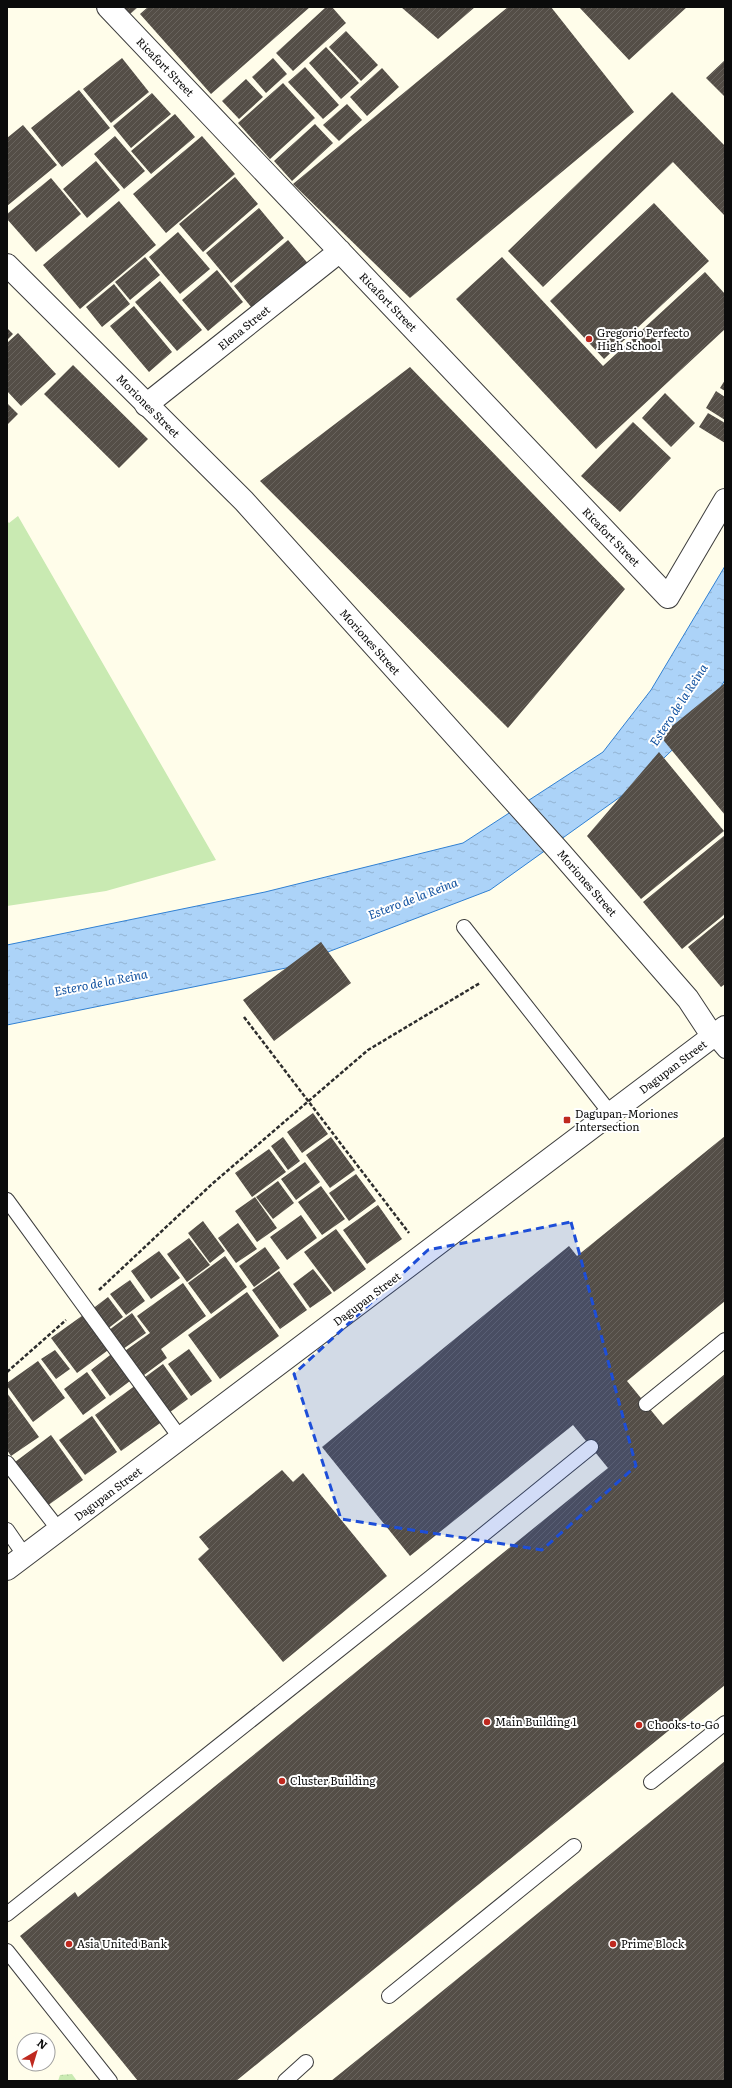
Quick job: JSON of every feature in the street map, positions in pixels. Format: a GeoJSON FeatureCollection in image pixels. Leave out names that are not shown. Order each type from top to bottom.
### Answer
{"type":"FeatureCollection","features":[{"type":"Feature","properties":{"kind":"street","name":"Ricafort Street"},"geometry":{"type":"LineString","coordinates":[[108,7],[668,597],[725,500]]}},
{"type":"Feature","properties":{"kind":"street","name":"Elena Street"},"geometry":{"type":"LineString","coordinates":[[146,405],[340,251]]}},
{"type":"Feature","properties":{"kind":"street","name":"Moriones Street"},"geometry":{"type":"LineString","coordinates":[[7,265],[244,501],[488,774],[559,851],[721,1038]]}},
{"type":"Feature","properties":{"kind":"street","name":"Dagupan Street"},"geometry":{"type":"LineString","coordinates":[[7,1570],[611,1114],[721,1038]]}},
{"type":"Feature","properties":{"kind":"lane"},"geometry":{"type":"LineString","coordinates":[[464,926],[611,1114]]}},
{"type":"Feature","properties":{"kind":"lane"},"geometry":{"type":"LineString","coordinates":[[7,1200],[181,1439]]}},
{"type":"Feature","properties":{"kind":"lane"},"geometry":{"type":"LineString","coordinates":[[646,1404],[725,1340]]}},
{"type":"Feature","properties":{"kind":"lane"},"geometry":{"type":"LineString","coordinates":[[7,1914],[431,1577],[591,1447]]}},
{"type":"Feature","properties":{"kind":"lane"},"geometry":{"type":"LineString","coordinates":[[7,1463],[59,1530]]}},
{"type":"Feature","properties":{"kind":"lane"},"geometry":{"type":"LineString","coordinates":[[7,1530],[25,1556]]}},
{"type":"Feature","properties":{"kind":"lane"},"geometry":{"type":"LineString","coordinates":[[651,1782],[725,1723]]}},
{"type":"Feature","properties":{"kind":"lane"},"geometry":{"type":"LineString","coordinates":[[389,1996],[574,1846]]}},
{"type":"Feature","properties":{"kind":"lane"},"geometry":{"type":"LineString","coordinates":[[7,1951],[110,2081]]}},
{"type":"Feature","properties":{"kind":"lane"},"geometry":{"type":"LineString","coordinates":[[285,2081],[306,2062]]}},
{"type":"Feature","properties":{"kind":"path"},"geometry":{"type":"LineString","coordinates":[[7,1372],[83,1305],[212,1184],[368,1050],[499,971]]}},
{"type":"Feature","properties":{"kind":"path"},"geometry":{"type":"LineString","coordinates":[[244,1017],[426,1255]]}},
{"type":"Feature","properties":{"kind":"highlighted area"},"geometry":{"type":"Polygon","coordinates":[[[571,1222],[636,1466],[542,1550],[341,1519],[294,1374],[428,1250],[571,1222]]]}},
{"type":"Feature","properties":{"kind":"green space"},"geometry":{"type":"Polygon","coordinates":[[[18,516],[216,860],[106,891],[7,906],[7,521],[9,523],[18,516]]]}},
{"type":"Feature","properties":{"kind":"green space"},"geometry":{"type":"Polygon","coordinates":[[[72,2074],[77,2081],[58,2081],[60,2075],[72,2074]]]}},
{"type":"Feature","properties":{"kind":"water","name":"Estero de la Reina"},"geometry":{"type":"Polygon","coordinates":[[[725,566],[725,680],[697,726],[634,787],[490,890],[286,968],[7,1025],[7,945],[265,892],[463,843],[603,752],[651,690],[725,566]]]}},
{"type":"Feature","properties":{"kind":"building"},"geometry":{"type":"Polygon","coordinates":[[[121,7],[138,7],[129,15],[121,7]]]}},
{"type":"Feature","properties":{"kind":"building"},"geometry":{"type":"Polygon","coordinates":[[[148,7],[310,7],[211,94],[140,14],[148,7]]]}},
{"type":"Feature","properties":{"kind":"building"},"geometry":{"type":"Polygon","coordinates":[[[326,7],[332,7],[346,23],[293,71],[276,53],[326,7]]]}},
{"type":"Feature","properties":{"kind":"building"},"geometry":{"type":"Polygon","coordinates":[[[401,7],[475,7],[438,39],[401,7]]]}},
{"type":"Feature","properties":{"kind":"building"},"geometry":{"type":"Polygon","coordinates":[[[508,7],[551,7],[634,112],[410,298],[293,184],[508,7]]]}},
{"type":"Feature","properties":{"kind":"building"},"geometry":{"type":"Polygon","coordinates":[[[579,7],[687,7],[629,60],[579,7]]]}},
{"type":"Feature","properties":{"kind":"building"},"geometry":{"type":"Polygon","coordinates":[[[346,31],[378,65],[361,81],[329,47],[346,31]]]}},
{"type":"Feature","properties":{"kind":"building"},"geometry":{"type":"Polygon","coordinates":[[[326,47],[359,83],[341,99],[309,63],[326,47]]]}},
{"type":"Feature","properties":{"kind":"building"},"geometry":{"type":"Polygon","coordinates":[[[122,58],[149,92],[111,123],[83,89],[122,58]]]}},
{"type":"Feature","properties":{"kind":"building"},"geometry":{"type":"Polygon","coordinates":[[[273,58],[287,74],[266,93],[252,77],[273,58]]]}},
{"type":"Feature","properties":{"kind":"building"},"geometry":{"type":"Polygon","coordinates":[[[725,60],[725,97],[706,78],[725,60]]]}},
{"type":"Feature","properties":{"kind":"building"},"geometry":{"type":"Polygon","coordinates":[[[305,67],[339,105],[323,119],[288,82],[305,67]]]}},
{"type":"Feature","properties":{"kind":"building"},"geometry":{"type":"Polygon","coordinates":[[[382,68],[399,87],[367,116],[350,97],[382,68]]]}},
{"type":"Feature","properties":{"kind":"building"},"geometry":{"type":"Polygon","coordinates":[[[246,79],[263,97],[239,119],[222,101],[246,79]]]}},
{"type":"Feature","properties":{"kind":"building"},"geometry":{"type":"Polygon","coordinates":[[[283,83],[315,118],[270,159],[238,123],[283,83]]]}},
{"type":"Feature","properties":{"kind":"building"},"geometry":{"type":"Polygon","coordinates":[[[79,90],[110,128],[62,167],[31,128],[79,90]]]}},
{"type":"Feature","properties":{"kind":"building"},"geometry":{"type":"Polygon","coordinates":[[[672,92],[725,146],[725,216],[673,162],[543,287],[508,251],[672,92]]]}},
{"type":"Feature","properties":{"kind":"building"},"geometry":{"type":"Polygon","coordinates":[[[152,93],[171,114],[131,148],[113,126],[152,93]]]}},
{"type":"Feature","properties":{"kind":"building"},"geometry":{"type":"Polygon","coordinates":[[[347,104],[362,120],[339,141],[323,125],[347,104]]]}},
{"type":"Feature","properties":{"kind":"building"},"geometry":{"type":"Polygon","coordinates":[[[175,114],[195,137],[151,174],[131,151],[175,114]]]}},
{"type":"Feature","properties":{"kind":"building"},"geometry":{"type":"Polygon","coordinates":[[[315,124],[333,143],[292,181],[274,161],[315,124]]]}},
{"type":"Feature","properties":{"kind":"building"},"geometry":{"type":"Polygon","coordinates":[[[23,125],[57,165],[7,206],[7,138],[23,125]]]}},
{"type":"Feature","properties":{"kind":"building"},"geometry":{"type":"Polygon","coordinates":[[[115,136],[145,171],[124,189],[94,154],[115,136]]]}},
{"type":"Feature","properties":{"kind":"building"},"geometry":{"type":"Polygon","coordinates":[[[202,136],[235,174],[166,233],[133,194],[202,136]]]}},
{"type":"Feature","properties":{"kind":"building"},"geometry":{"type":"Polygon","coordinates":[[[96,161],[120,190],[87,218],[63,189],[96,161]]]}},
{"type":"Feature","properties":{"kind":"building"},"geometry":{"type":"Polygon","coordinates":[[[235,177],[258,204],[203,252],[179,224],[235,177]]]}},
{"type":"Feature","properties":{"kind":"building"},"geometry":{"type":"Polygon","coordinates":[[[51,178],[81,214],[36,252],[7,219],[7,214],[51,178]]]}},
{"type":"Feature","properties":{"kind":"building"},"geometry":{"type":"Polygon","coordinates":[[[119,201],[156,245],[80,309],[43,265],[119,201]]]}},
{"type":"Feature","properties":{"kind":"building"},"geometry":{"type":"Polygon","coordinates":[[[654,203],[709,261],[604,359],[550,301],[654,203]]]}},
{"type":"Feature","properties":{"kind":"building"},"geometry":{"type":"Polygon","coordinates":[[[259,208],[284,238],[231,283],[206,253],[259,208]]]}},
{"type":"Feature","properties":{"kind":"building"},"geometry":{"type":"Polygon","coordinates":[[[178,232],[210,269],[180,294],[149,257],[178,232]]]}},
{"type":"Feature","properties":{"kind":"building"},"geometry":{"type":"Polygon","coordinates":[[[288,240],[311,267],[256,313],[234,286],[288,240]]]}},
{"type":"Feature","properties":{"kind":"building"},"geometry":{"type":"Polygon","coordinates":[[[145,257],[160,275],[130,300],[115,282],[145,257]]]}},
{"type":"Feature","properties":{"kind":"building"},"geometry":{"type":"Polygon","coordinates":[[[502,257],[603,366],[705,272],[725,294],[725,329],[596,449],[456,299],[502,257]]]}},
{"type":"Feature","properties":{"kind":"building"},"geometry":{"type":"Polygon","coordinates":[[[217,270],[243,302],[208,331],[182,300],[217,270]]]}},
{"type":"Feature","properties":{"kind":"building"},"geometry":{"type":"Polygon","coordinates":[[[160,281],[202,330],[177,351],[135,302],[160,281]]]}},
{"type":"Feature","properties":{"kind":"building"},"geometry":{"type":"Polygon","coordinates":[[[114,284],[130,304],[102,327],[86,307],[114,284]]]}},
{"type":"Feature","properties":{"kind":"building"},"geometry":{"type":"Polygon","coordinates":[[[134,306],[172,352],[149,372],[110,326],[134,306]]]}},
{"type":"Feature","properties":{"kind":"building"},"geometry":{"type":"Polygon","coordinates":[[[7,328],[13,334],[7,340],[7,328]]]}},
{"type":"Feature","properties":{"kind":"building"},"geometry":{"type":"Polygon","coordinates":[[[18,333],[56,374],[21,406],[7,391],[7,343],[18,333]]]}},
{"type":"Feature","properties":{"kind":"building"},"geometry":{"type":"Polygon","coordinates":[[[73,365],[148,439],[119,468],[44,394],[73,365]]]}},
{"type":"Feature","properties":{"kind":"building"},"geometry":{"type":"Polygon","coordinates":[[[410,367],[625,589],[508,728],[260,481],[410,367]]]}},
{"type":"Feature","properties":{"kind":"building"},"geometry":{"type":"Polygon","coordinates":[[[725,380],[725,391],[720,388],[725,380]]]}},
{"type":"Feature","properties":{"kind":"building"},"geometry":{"type":"Polygon","coordinates":[[[716,391],[725,397],[725,420],[706,408],[716,391]]]}},
{"type":"Feature","properties":{"kind":"building"},"geometry":{"type":"Polygon","coordinates":[[[665,393],[695,423],[671,447],[642,418],[665,393]]]}},
{"type":"Feature","properties":{"kind":"building"},"geometry":{"type":"Polygon","coordinates":[[[7,403],[18,414],[7,425],[7,403]]]}},
{"type":"Feature","properties":{"kind":"building"},"geometry":{"type":"Polygon","coordinates":[[[708,413],[725,423],[725,443],[699,427],[708,413]]]}},
{"type":"Feature","properties":{"kind":"building"},"geometry":{"type":"Polygon","coordinates":[[[633,422],[671,458],[620,512],[581,476],[633,422]]]}},
{"type":"Feature","properties":{"kind":"building"},"geometry":{"type":"Polygon","coordinates":[[[725,683],[725,815],[660,736],[725,683]]]}},
{"type":"Feature","properties":{"kind":"building"},"geometry":{"type":"Polygon","coordinates":[[[659,752],[724,831],[641,899],[587,836],[659,752]]]}},
{"type":"Feature","properties":{"kind":"building"},"geometry":{"type":"Polygon","coordinates":[[[725,835],[725,914],[682,949],[643,902],[725,835]]]}},
{"type":"Feature","properties":{"kind":"building"},"geometry":{"type":"Polygon","coordinates":[[[725,917],[725,984],[721,987],[688,947],[725,917]]]}},
{"type":"Feature","properties":{"kind":"building"},"geometry":{"type":"Polygon","coordinates":[[[321,942],[351,983],[274,1041],[243,1000],[321,942]]]}},
{"type":"Feature","properties":{"kind":"building"},"geometry":{"type":"Polygon","coordinates":[[[313,1113],[328,1134],[302,1153],[287,1132],[313,1113]]]}},
{"type":"Feature","properties":{"kind":"building","name":"Main Building 1"},"geometry":{"type":"Polygon","coordinates":[[[725,1136],[725,1301],[627,1381],[663,1425],[725,1374],[725,1685],[236,2081],[138,2081],[20,1936],[75,1892],[78,1897],[608,1468],[573,1425],[410,1556],[322,1447],[569,1246],[577,1256],[725,1136]]]}},
{"type":"Feature","properties":{"kind":"building"},"geometry":{"type":"Polygon","coordinates":[[[283,1137],[300,1161],[288,1170],[271,1146],[283,1137]]]}},
{"type":"Feature","properties":{"kind":"building"},"geometry":{"type":"Polygon","coordinates":[[[331,1137],[355,1170],[330,1188],[306,1155],[331,1137]]]}},
{"type":"Feature","properties":{"kind":"building"},"geometry":{"type":"Polygon","coordinates":[[[269,1149],[286,1172],[252,1197],[235,1173],[269,1149]]]}},
{"type":"Feature","properties":{"kind":"building"},"geometry":{"type":"Polygon","coordinates":[[[305,1162],[320,1182],[296,1200],[281,1179],[305,1162]]]}},
{"type":"Feature","properties":{"kind":"building"},"geometry":{"type":"Polygon","coordinates":[[[356,1174],[376,1201],[349,1221],[329,1193],[356,1174]]]}},
{"type":"Feature","properties":{"kind":"building"},"geometry":{"type":"Polygon","coordinates":[[[278,1181],[294,1203],[273,1219],[256,1197],[278,1181]]]}},
{"type":"Feature","properties":{"kind":"building"},"geometry":{"type":"Polygon","coordinates":[[[321,1186],[345,1219],[322,1235],[298,1202],[321,1186]]]}},
{"type":"Feature","properties":{"kind":"building"},"geometry":{"type":"Polygon","coordinates":[[[255,1197],[277,1228],[257,1242],[235,1211],[255,1197]]]}},
{"type":"Feature","properties":{"kind":"building"},"geometry":{"type":"Polygon","coordinates":[[[378,1205],[402,1239],[367,1264],[343,1230],[378,1205]]]}},
{"type":"Feature","properties":{"kind":"building"},"geometry":{"type":"Polygon","coordinates":[[[301,1215],[317,1238],[287,1260],[270,1237],[301,1215]]]}},
{"type":"Feature","properties":{"kind":"building"},"geometry":{"type":"Polygon","coordinates":[[[203,1221],[225,1251],[210,1263],[188,1233],[203,1221]]]}},
{"type":"Feature","properties":{"kind":"building"},"geometry":{"type":"Polygon","coordinates":[[[238,1223],[257,1249],[236,1263],[218,1238],[238,1223]]]}},
{"type":"Feature","properties":{"kind":"building"},"geometry":{"type":"Polygon","coordinates":[[[336,1229],[366,1269],[334,1292],[304,1252],[336,1229]]]}},
{"type":"Feature","properties":{"kind":"building"},"geometry":{"type":"Polygon","coordinates":[[[189,1238],[210,1265],[187,1282],[167,1254],[189,1238]]]}},
{"type":"Feature","properties":{"kind":"building"},"geometry":{"type":"Polygon","coordinates":[[[265,1247],[280,1268],[254,1287],[239,1266],[265,1247]]]}},
{"type":"Feature","properties":{"kind":"building"},"geometry":{"type":"Polygon","coordinates":[[[159,1251],[180,1278],[151,1299],[131,1271],[159,1251]]]}},
{"type":"Feature","properties":{"kind":"building"},"geometry":{"type":"Polygon","coordinates":[[[225,1256],[247,1287],[211,1314],[188,1283],[225,1256]]]}},
{"type":"Feature","properties":{"kind":"building"},"geometry":{"type":"Polygon","coordinates":[[[313,1269],[332,1293],[310,1308],[293,1284],[313,1269]]]}},
{"type":"Feature","properties":{"kind":"building"},"geometry":{"type":"Polygon","coordinates":[[[279,1271],[307,1310],[280,1329],[252,1290],[279,1271]]]}},
{"type":"Feature","properties":{"kind":"building"},"geometry":{"type":"Polygon","coordinates":[[[130,1280],[145,1301],[126,1315],[110,1294],[130,1280]]]}},
{"type":"Feature","properties":{"kind":"building"},"geometry":{"type":"Polygon","coordinates":[[[183,1283],[206,1316],[161,1349],[167,1358],[140,1378],[122,1353],[150,1333],[137,1316],[183,1283]]]}},
{"type":"Feature","properties":{"kind":"building"},"geometry":{"type":"Polygon","coordinates":[[[247,1292],[279,1336],[220,1379],[188,1335],[247,1292]]]}},
{"type":"Feature","properties":{"kind":"building"},"geometry":{"type":"Polygon","coordinates":[[[108,1297],[123,1317],[106,1330],[91,1310],[108,1297]]]}},
{"type":"Feature","properties":{"kind":"building"},"geometry":{"type":"Polygon","coordinates":[[[86,1313],[111,1348],[77,1373],[51,1338],[86,1313]]]}},
{"type":"Feature","properties":{"kind":"building"},"geometry":{"type":"Polygon","coordinates":[[[132,1313],[146,1333],[123,1349],[109,1330],[132,1313]]]}},
{"type":"Feature","properties":{"kind":"building"},"geometry":{"type":"Polygon","coordinates":[[[189,1349],[212,1381],[191,1396],[168,1364],[189,1349]]]}},
{"type":"Feature","properties":{"kind":"building"},"geometry":{"type":"Polygon","coordinates":[[[55,1350],[70,1369],[56,1379],[41,1359],[55,1350]]]}},
{"type":"Feature","properties":{"kind":"building"},"geometry":{"type":"Polygon","coordinates":[[[114,1352],[134,1378],[110,1396],[91,1370],[114,1352]]]}},
{"type":"Feature","properties":{"kind":"building"},"geometry":{"type":"Polygon","coordinates":[[[38,1361],[65,1398],[33,1422],[7,1386],[7,1383],[38,1361]]]}},
{"type":"Feature","properties":{"kind":"building"},"geometry":{"type":"Polygon","coordinates":[[[163,1364],[188,1399],[166,1415],[141,1380],[163,1364]]]}},
{"type":"Feature","properties":{"kind":"building"},"geometry":{"type":"Polygon","coordinates":[[[87,1372],[106,1398],[83,1415],[64,1389],[87,1372]]]}},
{"type":"Feature","properties":{"kind":"building"},"geometry":{"type":"Polygon","coordinates":[[[136,1385],[163,1421],[121,1451],[95,1415],[136,1385]]]}},
{"type":"Feature","properties":{"kind":"building"},"geometry":{"type":"Polygon","coordinates":[[[7,1393],[39,1437],[11,1456],[7,1450],[7,1393]]]}},
{"type":"Feature","properties":{"kind":"building"},"geometry":{"type":"Polygon","coordinates":[[[92,1416],[117,1452],[85,1475],[59,1440],[92,1416]]]}},
{"type":"Feature","properties":{"kind":"building"},"geometry":{"type":"Polygon","coordinates":[[[51,1435],[83,1480],[47,1506],[15,1462],[51,1435]]]}},
{"type":"Feature","properties":{"kind":"building"},"geometry":{"type":"Polygon","coordinates":[[[282,1470],[293,1482],[303,1473],[387,1576],[283,1662],[198,1559],[209,1549],[199,1537],[282,1470]]]}},
{"type":"Feature","properties":{"kind":"building","name":"Prime Block"},"geometry":{"type":"Polygon","coordinates":[[[725,1761],[725,2081],[331,2081],[408,2019],[725,1761]]]}},
{"type":"Feature","properties":{"kind":"place","name":"Gregorio Perfecto High School"},"geometry":{"type":"Point","coordinates":[589,339]}},
{"type":"Feature","properties":{"kind":"place","name":"Dagupan–Moriones Intersection"},"geometry":{"type":"Point","coordinates":[567,1120]}},
{"type":"Feature","properties":{"kind":"place","name":"Main Building 1"},"geometry":{"type":"Point","coordinates":[487,1722]}},
{"type":"Feature","properties":{"kind":"place","name":"Chooks-to-Go"},"geometry":{"type":"Point","coordinates":[639,1725]}},
{"type":"Feature","properties":{"kind":"place","name":"Cluster Building"},"geometry":{"type":"Point","coordinates":[282,1781]}},
{"type":"Feature","properties":{"kind":"place","name":"Asia United Bank"},"geometry":{"type":"Point","coordinates":[69,1944]}},
{"type":"Feature","properties":{"kind":"place","name":"Prime Block"},"geometry":{"type":"Point","coordinates":[613,1944]}}]}
